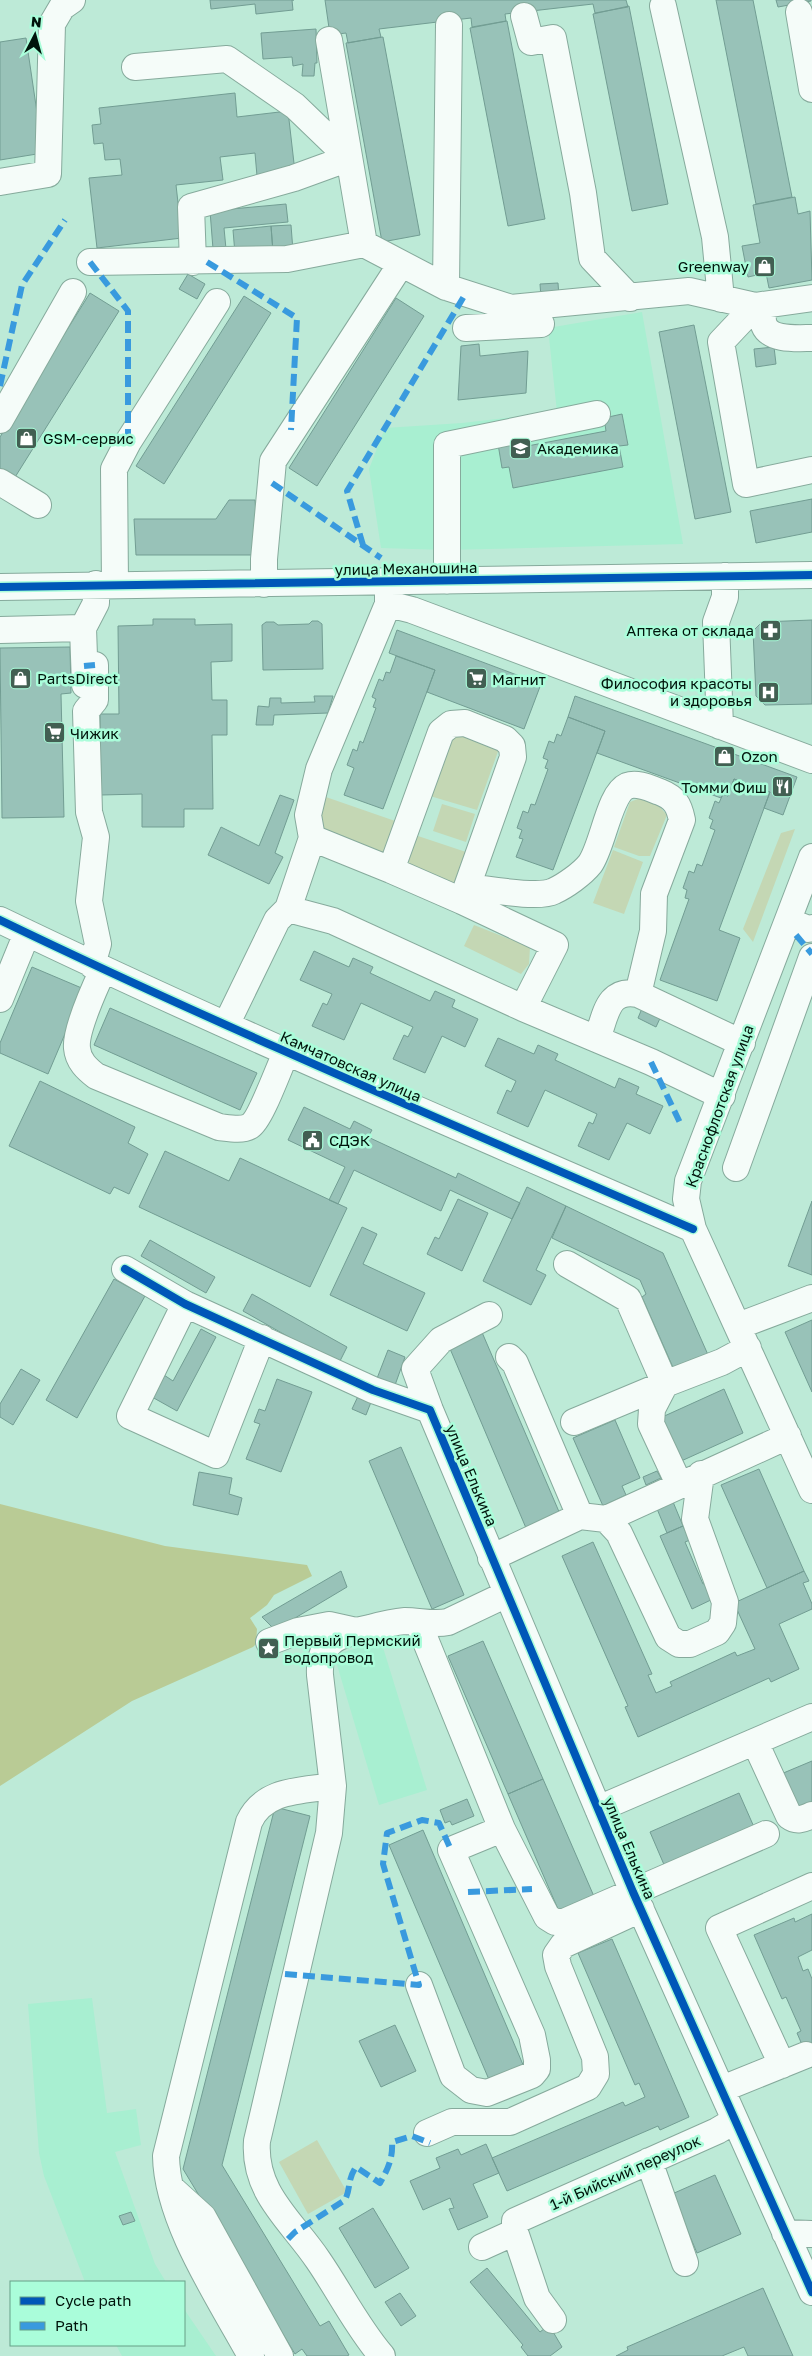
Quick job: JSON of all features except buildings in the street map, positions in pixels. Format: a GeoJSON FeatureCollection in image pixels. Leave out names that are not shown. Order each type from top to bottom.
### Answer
{"type":"FeatureCollection","features":[{"type":"Feature","properties":{"kind":"street"},"geometry":{"type":"LineString","coordinates":[[0,182],[48,174],[52,24],[62,7],[72,0]]}},
{"type":"Feature","properties":{"kind":"street"},"geometry":{"type":"LineString","coordinates":[[663,6],[715,237],[720,299]]}},
{"type":"Feature","properties":{"kind":"street"},"geometry":{"type":"LineString","coordinates":[[799,12],[812,90]]}},
{"type":"Feature","properties":{"kind":"street"},"geometry":{"type":"LineString","coordinates":[[524,16],[531,42],[553,38],[583,193],[592,258],[630,298]]}},
{"type":"Feature","properties":{"kind":"street"},"geometry":{"type":"LineString","coordinates":[[446,287],[449,25]]}},
{"type":"Feature","properties":{"kind":"street"},"geometry":{"type":"LineString","coordinates":[[329,40],[364,244]]}},
{"type":"Feature","properties":{"kind":"street"},"geometry":{"type":"LineString","coordinates":[[135,67],[227,59],[295,106],[349,158]]}},
{"type":"Feature","properties":{"kind":"street"},"geometry":{"type":"LineString","coordinates":[[193,262],[191,207],[294,178],[349,158]]}},
{"type":"Feature","properties":{"kind":"street"},"geometry":{"type":"LineString","coordinates":[[90,262],[193,262],[287,259],[364,244],[446,287],[511,308],[688,291],[759,306],[812,298]]}},
{"type":"Feature","properties":{"kind":"street"},"geometry":{"type":"LineString","coordinates":[[264,584],[264,559],[272,462],[401,264]]}},
{"type":"Feature","properties":{"kind":"street"},"geometry":{"type":"LineString","coordinates":[[0,420],[73,292]]}},
{"type":"Feature","properties":{"kind":"street"},"geometry":{"type":"LineString","coordinates":[[78,810],[75,715],[85,700],[82,628],[105,584],[114,469],[128,442],[217,302]]}},
{"type":"Feature","properties":{"kind":"street"},"geometry":{"type":"LineString","coordinates":[[466,328],[542,324],[546,306]]}},
{"type":"Feature","properties":{"kind":"street"},"geometry":{"type":"LineString","coordinates":[[759,306],[764,325],[770,332],[784,338],[812,338]]}},
{"type":"Feature","properties":{"kind":"street"},"geometry":{"type":"LineString","coordinates":[[759,306],[721,342],[746,484],[812,470]]}},
{"type":"Feature","properties":{"kind":"street"},"geometry":{"type":"LineString","coordinates":[[447,581],[447,445],[597,414]]}},
{"type":"Feature","properties":{"kind":"street"},"geometry":{"type":"LineString","coordinates":[[0,482],[38,505]]}},
{"type":"Feature","properties":{"kind":"street","name":"улица Механошина"},"geometry":{"type":"LineString","coordinates":[[0,587],[105,584],[264,584],[388,593],[447,581],[812,575]]}},
{"type":"Feature","properties":{"kind":"street"},"geometry":{"type":"LineString","coordinates":[[720,726],[716,622],[725,597],[725,576]]}},
{"type":"Feature","properties":{"kind":"street"},"geometry":{"type":"LineString","coordinates":[[226,1026],[277,920],[288,909],[312,838],[308,816],[319,769],[388,593],[412,610],[812,760]]}},
{"type":"Feature","properties":{"kind":"street"},"geometry":{"type":"LineString","coordinates":[[0,630],[82,628]]}},
{"type":"Feature","properties":{"kind":"street"},"geometry":{"type":"LineString","coordinates":[[95,665],[95,700],[86,711],[89,812],[96,837],[89,902],[98,944],[98,967],[78,1035],[77,1049],[83,1065],[96,1076],[219,1127],[234,1129],[250,1126],[258,1116],[286,1053]]}},
{"type":"Feature","properties":{"kind":"street"},"geometry":{"type":"LineString","coordinates":[[391,870],[441,732],[451,724],[465,723],[505,739],[512,746],[514,757],[464,894]]}},
{"type":"Feature","properties":{"kind":"street"},"geometry":{"type":"LineString","coordinates":[[464,894],[542,895],[554,891],[590,863],[600,844],[617,796],[627,786],[641,785],[671,796],[680,807],[682,820],[654,894],[653,931],[638,994]]}},
{"type":"Feature","properties":{"kind":"street"},"geometry":{"type":"LineString","coordinates":[[312,838],[391,870],[464,894],[555,945],[523,1008]]}},
{"type":"Feature","properties":{"kind":"street","name":"Краснофлотская улица"},"geometry":{"type":"LineString","coordinates":[[812,857],[805,929],[742,1043],[688,1180],[686,1199],[694,1229],[812,1490]]}},
{"type":"Feature","properties":{"kind":"street"},"geometry":{"type":"LineString","coordinates":[[288,909],[333,922],[722,1096]]}},
{"type":"Feature","properties":{"kind":"street","name":"Камчатовская улица"},"geometry":{"type":"LineString","coordinates":[[0,920],[286,1053],[694,1229]]}},
{"type":"Feature","properties":{"kind":"street"},"geometry":{"type":"LineString","coordinates":[[0,999],[27,933]]}},
{"type":"Feature","properties":{"kind":"street"},"geometry":{"type":"LineString","coordinates":[[736,1168],[812,956]]}},
{"type":"Feature","properties":{"kind":"street"},"geometry":{"type":"LineString","coordinates":[[597,1039],[612,1000],[618,993],[628,992],[638,994],[742,1043]]}},
{"type":"Feature","properties":{"kind":"street"},"geometry":{"type":"LineString","coordinates":[[566,1264],[628,1299],[665,1384],[650,1416],[651,1424],[690,1479],[695,1519],[724,1602],[723,1623],[717,1632],[690,1644],[679,1644],[668,1637],[619,1534],[606,1519]]}},
{"type":"Feature","properties":{"kind":"street"},"geometry":{"type":"LineString","coordinates":[[125,1268],[185,1304],[374,1390],[430,1410]]}},
{"type":"Feature","properties":{"kind":"street"},"geometry":{"type":"LineString","coordinates":[[574,1422],[722,1362],[743,1337],[812,1298]]}},
{"type":"Feature","properties":{"kind":"street"},"geometry":{"type":"LineString","coordinates":[[185,1304],[130,1416],[216,1455],[262,1338]]}},
{"type":"Feature","properties":{"kind":"street","name":"улица Елькина"},"geometry":{"type":"LineString","coordinates":[[489,1316],[441,1340],[415,1369],[430,1410],[598,1810],[734,2121],[812,2292]]}},
{"type":"Feature","properties":{"kind":"street"},"geometry":{"type":"LineString","coordinates":[[509,1357],[515,1363],[580,1516]]}},
{"type":"Feature","properties":{"kind":"street"},"geometry":{"type":"LineString","coordinates":[[492,1558],[580,1516],[606,1519],[690,1479],[788,1436]]}},
{"type":"Feature","properties":{"kind":"street"},"geometry":{"type":"LineString","coordinates":[[382,2356],[370,2343],[318,2259],[276,2206],[261,2177],[256,2159],[261,2122],[330,1833],[333,1786],[320,1675],[320,1658],[324,1650],[334,1639],[357,1631],[394,1622],[438,1624],[448,1622],[507,1594]]}},
{"type":"Feature","properties":{"kind":"street"},"geometry":{"type":"LineString","coordinates":[[418,1622],[502,1829],[548,1918],[555,1922],[564,1922],[637,1900]]}},
{"type":"Feature","properties":{"kind":"street"},"geometry":{"type":"LineString","coordinates":[[269,1642],[310,1628],[329,1625],[357,1631]]}},
{"type":"Feature","properties":{"kind":"street"},"geometry":{"type":"LineString","coordinates":[[598,1810],[812,1717]]}},
{"type":"Feature","properties":{"kind":"street"},"geometry":{"type":"LineString","coordinates":[[755,1742],[789,1816],[794,1820],[800,1820],[812,1815]]}},
{"type":"Feature","properties":{"kind":"street"},"geometry":{"type":"LineString","coordinates":[[251,2356],[189,2241],[170,2188],[166,2162],[168,2146],[249,1822],[257,1808],[272,1798],[284,1794],[333,1786]]}},
{"type":"Feature","properties":{"kind":"street"},"geometry":{"type":"LineString","coordinates":[[420,1985],[453,2076],[471,2090],[487,2093],[532,2076],[537,2069],[537,2060],[532,2035],[451,1850],[502,1829]]}},
{"type":"Feature","properties":{"kind":"street"},"geometry":{"type":"LineString","coordinates":[[427,2133],[452,2122],[510,2122],[588,2087],[596,2074],[595,2057],[558,1966],[556,1955],[562,1945],[637,1900],[766,1834]]}},
{"type":"Feature","properties":{"kind":"street"},"geometry":{"type":"LineString","coordinates":[[782,2064],[719,1928],[812,1886]]}},
{"type":"Feature","properties":{"kind":"street"},"geometry":{"type":"LineString","coordinates":[[722,2090],[806,2055]]}},
{"type":"Feature","properties":{"kind":"street","name":"1-й Бийский переулок"},"geometry":{"type":"LineString","coordinates":[[482,2247],[515,2227],[734,2121]]}},
{"type":"Feature","properties":{"kind":"street"},"geometry":{"type":"LineString","coordinates":[[649,2161],[685,2263]]}},
{"type":"Feature","properties":{"kind":"street"},"geometry":{"type":"LineString","coordinates":[[170,2188],[203,2217],[280,2356]]}},
{"type":"Feature","properties":{"kind":"street"},"geometry":{"type":"LineString","coordinates":[[515,2227],[537,2298],[553,2320]]}},
{"type":"Feature","properties":{"kind":"street"},"geometry":{"type":"LineString","coordinates":[[785,2233],[812,2234]]}},
{"type":"Feature","properties":{"kind":"shaded area","name":"Академика"},"geometry":{"type":"Polygon","coordinates":[[[642,312],[683,544],[446,550],[381,548],[369,469],[385,428],[462,423],[557,412],[548,328],[642,312]]]}},
{"type":"Feature","properties":{"kind":"shaded area"},"geometry":{"type":"Polygon","coordinates":[[[456,733],[500,746],[477,810],[430,796],[456,733]]]}},
{"type":"Feature","properties":{"kind":"shaded area"},"geometry":{"type":"Polygon","coordinates":[[[323,796],[398,822],[386,851],[381,853],[327,833],[318,824],[323,796]]]}},
{"type":"Feature","properties":{"kind":"shaded area"},"geometry":{"type":"Polygon","coordinates":[[[640,798],[658,805],[667,815],[650,856],[639,856],[614,847],[630,802],[640,798]]]}},
{"type":"Feature","properties":{"kind":"shaded area"},"geometry":{"type":"Polygon","coordinates":[[[442,804],[475,814],[466,842],[433,831],[442,804]]]}},
{"type":"Feature","properties":{"kind":"shaded area"},"geometry":{"type":"Polygon","coordinates":[[[795,829],[753,942],[743,929],[781,833],[795,829]]]}},
{"type":"Feature","properties":{"kind":"shaded area"},"geometry":{"type":"Polygon","coordinates":[[[415,835],[472,854],[461,886],[411,875],[408,860],[415,835]]]}},
{"type":"Feature","properties":{"kind":"shaded area"},"geometry":{"type":"Polygon","coordinates":[[[613,850],[643,862],[624,914],[593,903],[613,850]]]}},
{"type":"Feature","properties":{"kind":"shaded area"},"geometry":{"type":"Polygon","coordinates":[[[474,925],[530,947],[529,964],[521,974],[464,946],[474,925]]]}},
{"type":"Feature","properties":{"kind":"shaded area"},"geometry":{"type":"Polygon","coordinates":[[[0,1504],[165,1546],[307,1565],[312,1576],[274,1595],[267,1605],[250,1618],[257,1629],[256,1644],[253,1647],[132,1701],[0,1786],[0,1504]]]}},
{"type":"Feature","properties":{"kind":"shaded area"},"geometry":{"type":"Polygon","coordinates":[[[381,1641],[427,1790],[379,1805],[334,1655],[381,1641]]]}},
{"type":"Feature","properties":{"kind":"shaded area"},"geometry":{"type":"Polygon","coordinates":[[[92,1998],[107,2113],[136,2109],[141,2145],[115,2152],[155,2264],[165,2281],[85,2281],[44,2176],[39,2153],[28,2004],[92,1998]]]}},
{"type":"Feature","properties":{"kind":"shaded area"},"geometry":{"type":"Polygon","coordinates":[[[317,2140],[347,2192],[308,2214],[279,2162],[317,2140]]]}},
{"type":"Feature","properties":{"kind":"shaded area"},"geometry":{"type":"Polygon","coordinates":[[[185,2310],[216,2356],[122,2356],[117,2346],[185,2346],[185,2310]]]}},
{"type":"Feature","properties":{"kind":"marked path"},"geometry":{"type":"LineString","coordinates":[[0,386],[22,285],[65,220]]}},
{"type":"Feature","properties":{"kind":"marked path"},"geometry":{"type":"LineString","coordinates":[[90,262],[128,311],[128,442]]}},
{"type":"Feature","properties":{"kind":"marked path"},"geometry":{"type":"LineString","coordinates":[[207,262],[297,318],[291,430]]}},
{"type":"Feature","properties":{"kind":"marked path"},"geometry":{"type":"LineString","coordinates":[[363,545],[347,491],[466,293]]}},
{"type":"Feature","properties":{"kind":"marked path"},"geometry":{"type":"LineString","coordinates":[[272,483],[381,558]]}},
{"type":"Feature","properties":{"kind":"marked path"},"geometry":{"type":"LineString","coordinates":[[84,666],[95,665]]}},
{"type":"Feature","properties":{"kind":"marked path"},"geometry":{"type":"LineString","coordinates":[[796,935],[812,954]]}},
{"type":"Feature","properties":{"kind":"marked path"},"geometry":{"type":"LineString","coordinates":[[651,1062],[682,1127]]}},
{"type":"Feature","properties":{"kind":"marked path"},"geometry":{"type":"LineString","coordinates":[[285,1974],[419,1985],[383,1864],[387,1833],[422,1820],[439,1823],[451,1850]]}},
{"type":"Feature","properties":{"kind":"marked path"},"geometry":{"type":"LineString","coordinates":[[468,1892],[532,1889]]}},
{"type":"Feature","properties":{"kind":"marked path"},"geometry":{"type":"LineString","coordinates":[[288,2239],[295,2232],[345,2200],[351,2176],[356,2167],[380,2183],[392,2153],[392,2142],[412,2136],[430,2143]]}},
{"type":"Feature","properties":{"kind":"cycle path"},"geometry":{"type":"LineString","coordinates":[[0,587],[812,575]]}},
{"type":"Feature","properties":{"kind":"cycle path"},"geometry":{"type":"LineString","coordinates":[[0,920],[258,1039],[693,1229]]}},
{"type":"Feature","properties":{"kind":"cycle path"},"geometry":{"type":"LineString","coordinates":[[125,1269],[185,1304],[373,1390],[430,1410],[633,1892],[812,2292]]}},
{"type":"Feature","properties":{"kind":"place","name":"Greenway"},"geometry":{"type":"Point","coordinates":[765,266]}},
{"type":"Feature","properties":{"kind":"place","name":"GSM-сервис"},"geometry":{"type":"Point","coordinates":[27,438]}},
{"type":"Feature","properties":{"kind":"place","name":"Академика"},"geometry":{"type":"Point","coordinates":[521,448]}},
{"type":"Feature","properties":{"kind":"place","name":"Аптека от склада"},"geometry":{"type":"Point","coordinates":[770,630]}},
{"type":"Feature","properties":{"kind":"place","name":"PartsDirect"},"geometry":{"type":"Point","coordinates":[21,678]}},
{"type":"Feature","properties":{"kind":"place","name":"Магнит"},"geometry":{"type":"Point","coordinates":[476,679]}},
{"type":"Feature","properties":{"kind":"place","name":"Философия красоты и здоровья"},"geometry":{"type":"Point","coordinates":[768,692]}},
{"type":"Feature","properties":{"kind":"place","name":"Чижик"},"geometry":{"type":"Point","coordinates":[54,733]}},
{"type":"Feature","properties":{"kind":"place","name":"Ozon"},"geometry":{"type":"Point","coordinates":[725,756]}},
{"type":"Feature","properties":{"kind":"place","name":"Томми Фиш"},"geometry":{"type":"Point","coordinates":[783,787]}},
{"type":"Feature","properties":{"kind":"place","name":"СДЭК"},"geometry":{"type":"Point","coordinates":[313,1140]}},
{"type":"Feature","properties":{"kind":"place","name":"Первый Пермский водопровод"},"geometry":{"type":"Point","coordinates":[268,1649]}}]}
